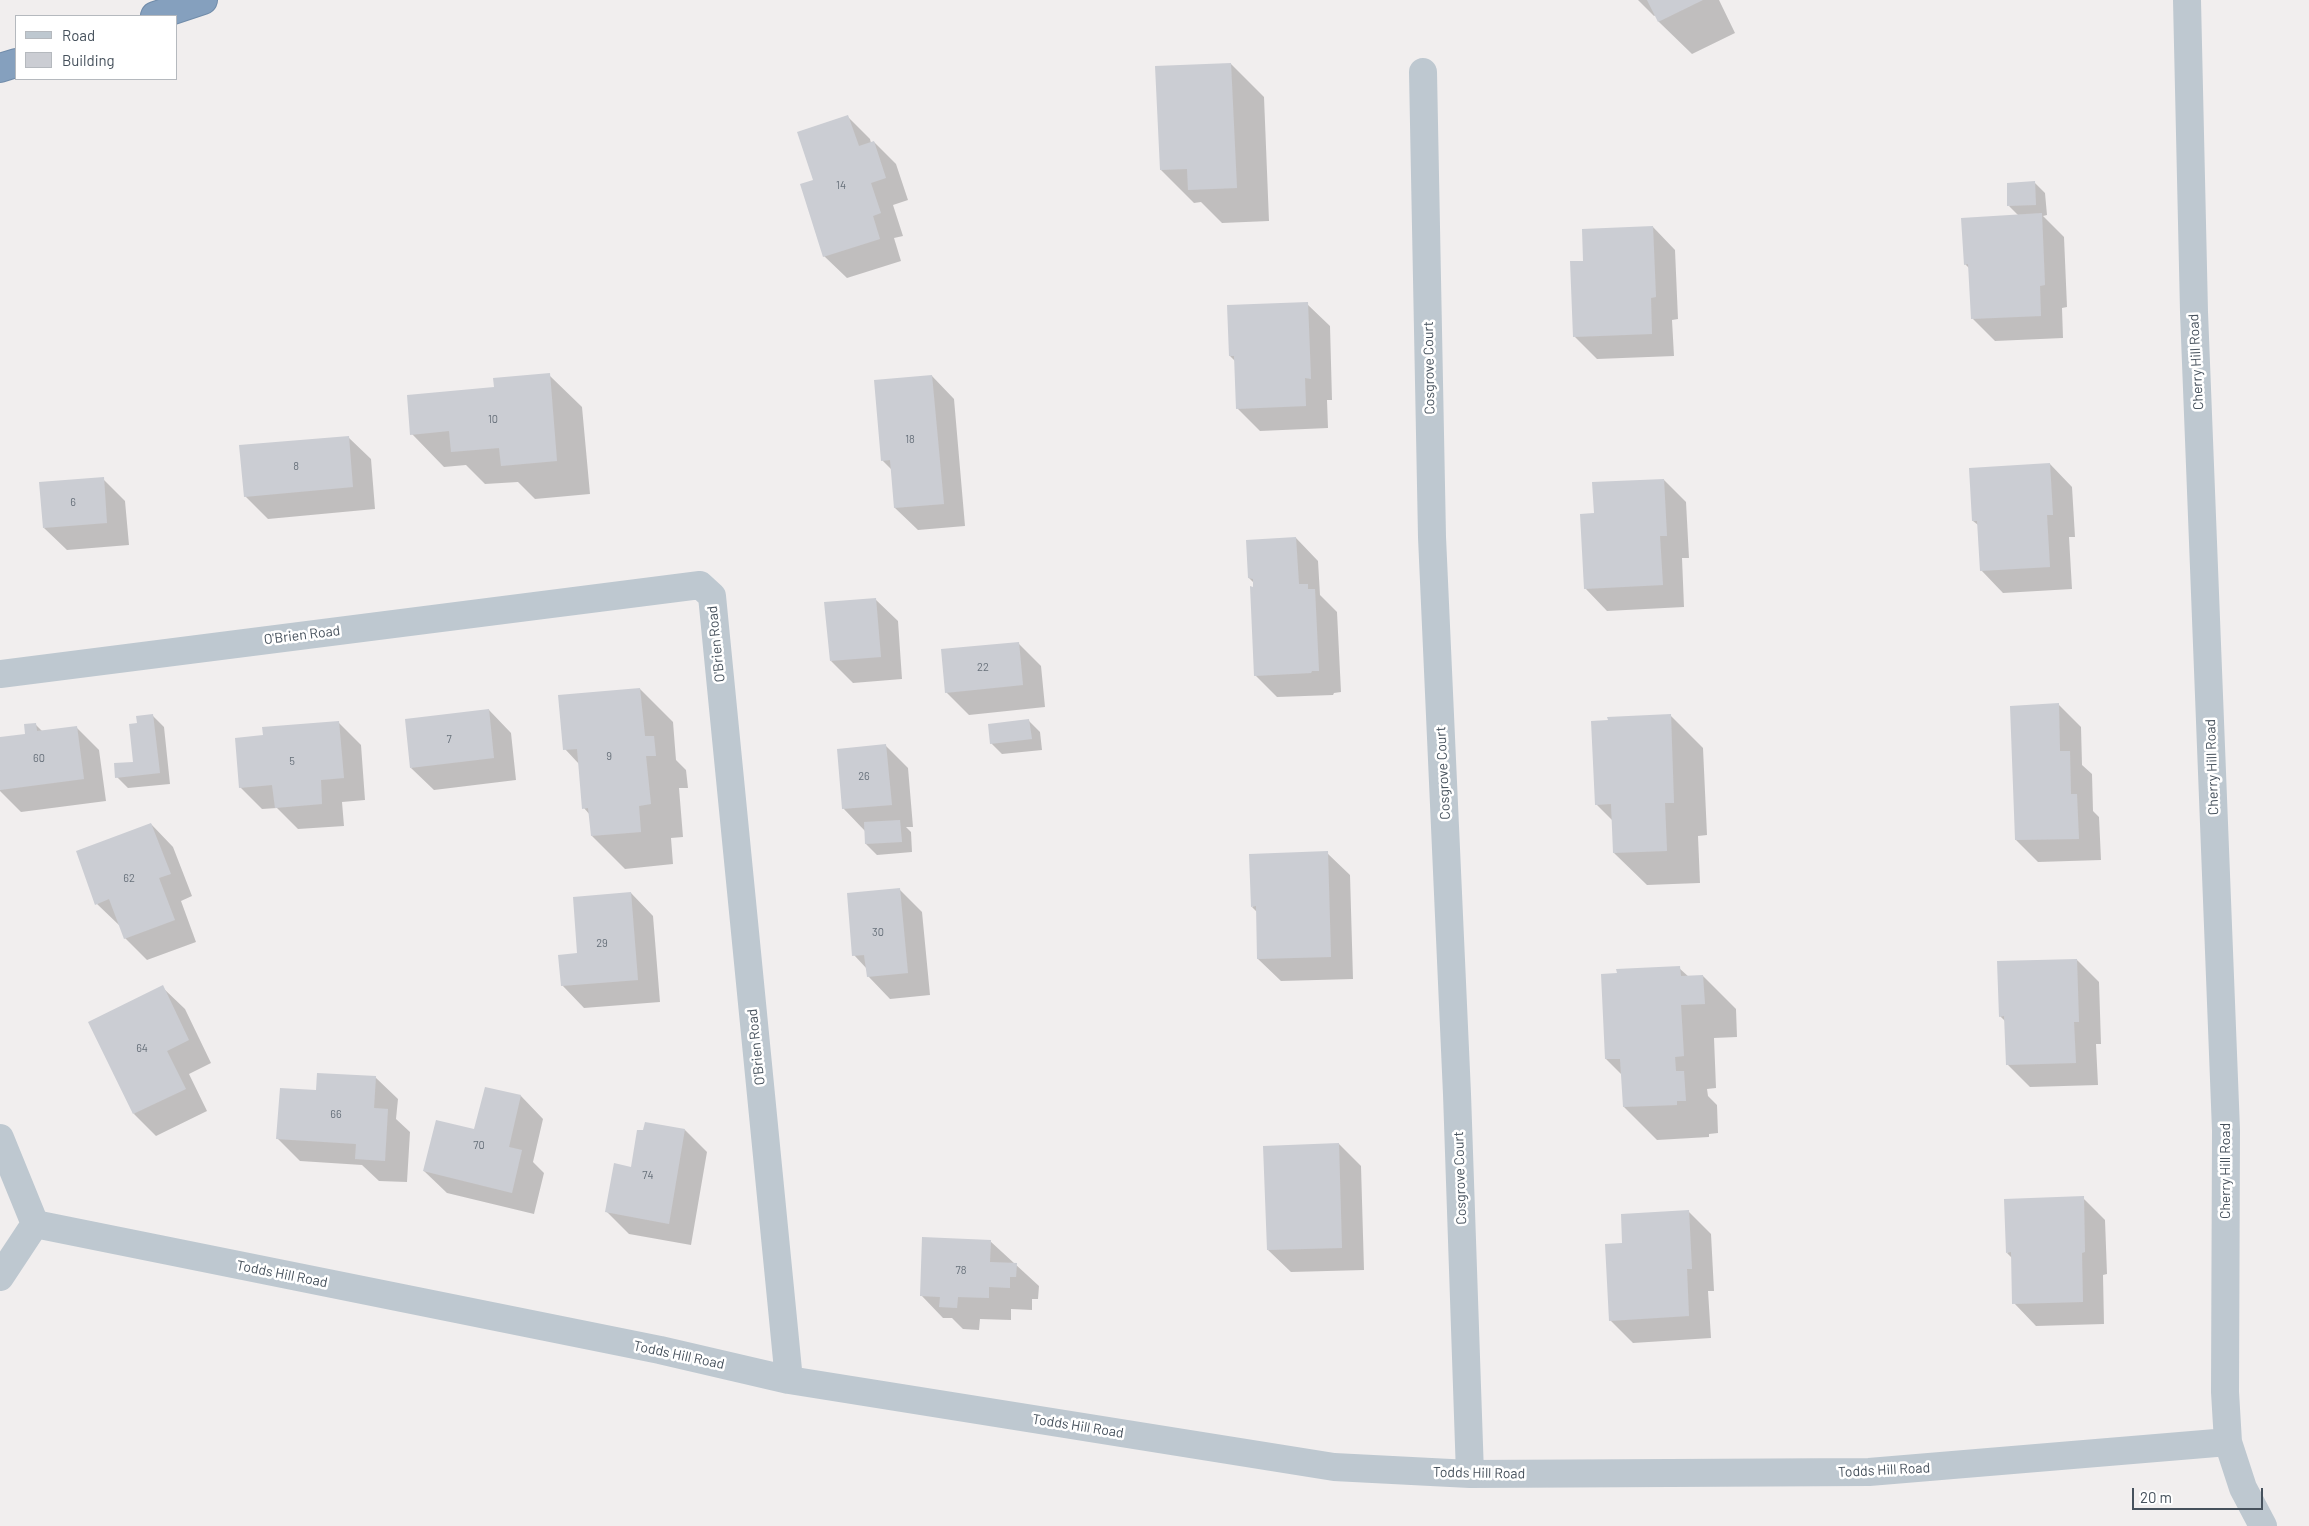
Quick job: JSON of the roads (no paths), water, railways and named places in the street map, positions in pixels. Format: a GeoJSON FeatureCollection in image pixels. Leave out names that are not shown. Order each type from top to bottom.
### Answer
{"type":"FeatureCollection","features":[{"type":"Feature","properties":{"kind":"highway"},"geometry":{"type":"LineString","coordinates":[[158,15],[203,0]]}},
{"type":"Feature","properties":{"kind":"highway"},"geometry":{"type":"LineString","coordinates":[[0,68],[15,63]]}},
{"type":"Feature","properties":{"kind":"street","name":"Cherry Hill Road"},"geometry":{"type":"LineString","coordinates":[[2187,0],[2194,312],[2226,1130],[2225,1392],[2228,1442],[2243,1488],[2263,1526]]}},
{"type":"Feature","properties":{"kind":"street","name":"Cosgrove Court"},"geometry":{"type":"LineString","coordinates":[[1423,72],[1432,537],[1457,1094],[1470,1474]]}},
{"type":"Feature","properties":{"kind":"street","name":"O'Brien Road"},"geometry":{"type":"LineString","coordinates":[[0,674],[700,585],[712,596],[789,1380]]}},
{"type":"Feature","properties":{"kind":"street"},"geometry":{"type":"LineString","coordinates":[[0,1138],[35,1224],[0,1277]]}},
{"type":"Feature","properties":{"kind":"street","name":"Todds Hill Road"},"geometry":{"type":"LineString","coordinates":[[35,1224],[660,1350],[789,1380],[1334,1467],[1470,1474],[1869,1472],[2228,1442]]}}]}
